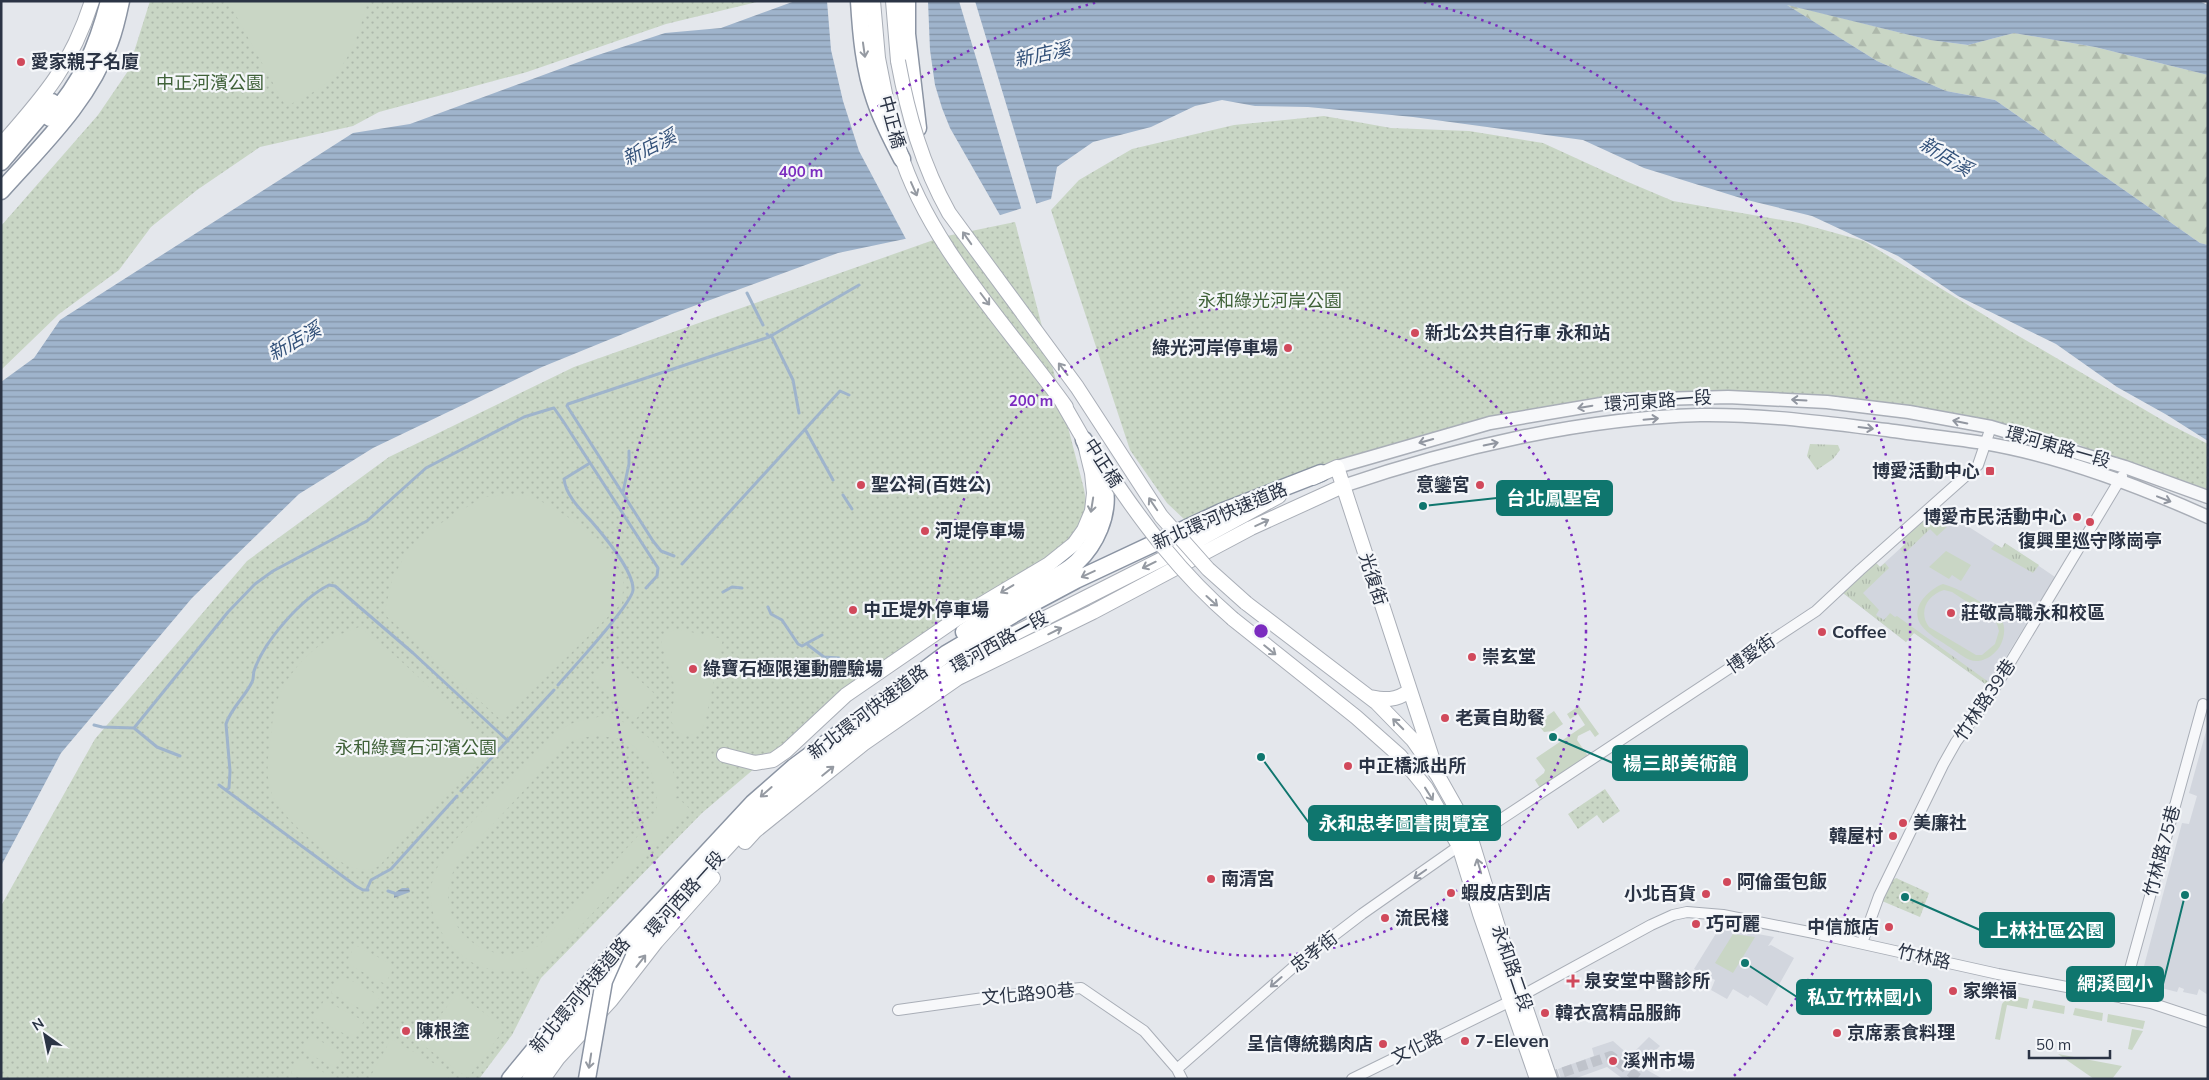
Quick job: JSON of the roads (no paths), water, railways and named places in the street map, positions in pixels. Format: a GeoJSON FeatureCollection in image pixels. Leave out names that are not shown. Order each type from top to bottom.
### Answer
{"type":"FeatureCollection","features":[{"type":"Feature","properties":{"kind":"highway"},"geometry":{"type":"LineString","coordinates":[[1,162],[60,92],[71,76],[91,34],[100,1]]}},
{"type":"Feature","properties":{"kind":"highway"},"geometry":{"type":"LineString","coordinates":[[1,175],[71,94],[87,68],[100,37],[109,1]]}},
{"type":"Feature","properties":{"kind":"highway"},"geometry":{"type":"LineString","coordinates":[[1,191],[75,106],[90,84],[111,42],[122,1]]}},
{"type":"Feature","properties":{"kind":"highway"},"geometry":{"type":"LineString","coordinates":[[859,1],[867,72],[874,99],[885,128],[902,160]]}},
{"type":"Feature","properties":{"kind":"highway"},"geometry":{"type":"LineString","coordinates":[[907,1],[907,34],[921,152]]}},
{"type":"Feature","properties":{"kind":"highway"},"geometry":{"type":"LineString","coordinates":[[794,767],[834,727],[977,623],[1057,576],[1077,562],[1098,530],[1106,510],[1105,490],[1099,469],[1084,440]]}},
{"type":"Feature","properties":{"kind":"highway","name":"新北環河快速道路"},"geometry":{"type":"LineString","coordinates":[[510,1079],[619,947],[753,803],[794,767],[946,654],[1031,604],[1076,580],[1221,512],[1321,473]]}},
{"type":"Feature","properties":{"kind":"highway"},"geometry":{"type":"LineString","coordinates":[[587,1079],[604,981],[619,947]]}},
{"type":"Feature","properties":{"kind":"main road"},"geometry":{"type":"LineString","coordinates":[[1,145],[62,71],[82,31],[92,1]]}},
{"type":"Feature","properties":{"kind":"main road","name":"中正橋"},"geometry":{"type":"LineString","coordinates":[[873,1],[878,58],[890,121],[902,160],[933,225],[956,260],[1061,400],[1136,513],[1165,552],[1190,580],[1233,619],[1356,716],[1400,756],[1465,842]]}},
{"type":"Feature","properties":{"kind":"main road","name":"中正橋"},"geometry":{"type":"LineString","coordinates":[[893,1],[898,61],[910,118],[935,188],[949,213],[1077,387],[1161,516],[1208,569],[1246,603],[1368,696],[1414,740],[1438,776]]}},
{"type":"Feature","properties":{"kind":"main road"},"geometry":{"type":"LineString","coordinates":[[724,755],[755,763],[773,760],[786,751],[846,695],[955,620],[1049,564],[1074,544],[1084,530],[1092,511],[1094,492],[1092,473],[1084,440],[1061,400]]}},
{"type":"Feature","properties":{"kind":"main road","name":"環河東路一段"},"geometry":{"type":"LineString","coordinates":[[1208,533],[1321,473],[1337,467]]}},
{"type":"Feature","properties":{"kind":"main road","name":"光復街"},"geometry":{"type":"LineString","coordinates":[[1337,467],[1438,776]]}},
{"type":"Feature","properties":{"kind":"main road","name":"環河東路一段"},"geometry":{"type":"LineString","coordinates":[[1219,545],[1344,486]]}},
{"type":"Feature","properties":{"kind":"main road","name":"環河西路一段"},"geometry":{"type":"LineString","coordinates":[[528,1079],[556,1041],[669,911],[758,814],[864,728],[972,655],[1180,550],[1208,533]]}},
{"type":"Feature","properties":{"kind":"main road","name":"環河西路一段"},"geometry":{"type":"LineString","coordinates":[[542,1079],[558,1058],[612,1000],[656,942],[755,831],[863,744],[958,678],[1094,612],[1219,545]]}},
{"type":"Feature","properties":{"kind":"main road"},"geometry":{"type":"LineString","coordinates":[[1368,696],[1383,700],[1393,699],[1409,691]]}},
{"type":"Feature","properties":{"kind":"main road","name":"永和路二段"},"geometry":{"type":"LineString","coordinates":[[1438,776],[1460,815],[1465,842],[1515,999],[1537,1079]]}},
{"type":"Feature","properties":{"kind":"main road","name":"永和路二段"},"geometry":{"type":"LineString","coordinates":[[1515,999],[1550,1079]]}},
{"type":"Feature","properties":{"kind":"street","name":"環河東路一段"},"geometry":{"type":"LineString","coordinates":[[1337,467],[1490,423],[1625,400],[1728,397],[1827,402],[1909,412],[1991,427],[2125,467],[2208,497]]}},
{"type":"Feature","properties":{"kind":"street","name":"環河東路一段"},"geometry":{"type":"LineString","coordinates":[[1344,486],[1404,465],[1506,441],[1600,423],[1699,415],[1809,420],[1986,443],[2060,461],[2120,481],[2208,517]]}},
{"type":"Feature","properties":{"kind":"street","name":"博愛街"},"geometry":{"type":"LineString","coordinates":[[1465,842],[1816,611],[1978,465],[1991,427]]}},
{"type":"Feature","properties":{"kind":"street","name":"竹林路39巷"},"geometry":{"type":"LineString","coordinates":[[1862,943],[1879,896],[1956,742],[1990,696],[2120,481],[2125,467]]}},
{"type":"Feature","properties":{"kind":"street","name":"竹林路75巷"},"geometry":{"type":"LineString","coordinates":[[2122,998],[2203,704]]}},
{"type":"Feature","properties":{"kind":"street","name":"忠孝街"},"geometry":{"type":"LineString","coordinates":[[1177,1069],[1298,963],[1362,914],[1465,842]]}},
{"type":"Feature","properties":{"kind":"street","name":"竹林路"},"geometry":{"type":"LineString","coordinates":[[1515,999],[1652,925],[1672,915],[1688,912],[1723,915],[1862,943],[1998,974],[2151,1003],[2208,1022]]}},
{"type":"Feature","properties":{"kind":"street","name":"文化路90巷"},"geometry":{"type":"LineString","coordinates":[[898,1010],[991,997],[1081,988],[1144,1031],[1177,1069],[1182,1079]]}},
{"type":"Feature","properties":{"kind":"street","name":"文化路"},"geometry":{"type":"LineString","coordinates":[[1352,1079],[1515,999]]}},
{"type":"Feature","properties":{"kind":"water","name":"新店溪"},"geometry":{"type":"Polygon","coordinates":[[[795,1],[2199,1],[2208,5],[2208,75],[2095,47],[2014,33],[1968,45],[1930,40],[1787,5],[1877,61],[1946,91],[1995,100],[2200,243],[2208,245],[2208,441],[2117,387],[2056,344],[1958,296],[1898,256],[1812,216],[1747,200],[1644,168],[1583,140],[1413,117],[1308,107],[1255,106],[1222,100],[1195,106],[1151,127],[1093,142],[1057,167],[1051,199],[962,227],[838,253],[672,314],[542,367],[373,448],[299,494],[192,598],[61,753],[1,866],[1,382],[34,358],[60,320],[353,133],[410,124],[595,56],[665,33],[721,28],[795,1]]]}},
{"type":"Feature","properties":{"kind":"water"},"geometry":{"type":"Polygon","coordinates":[[[402,888],[409,888],[410,892],[394,898],[394,893],[402,888]]]}},
{"type":"Feature","properties":{"kind":"waterway"},"geometry":{"type":"LineString","coordinates":[[767,334],[769,337],[859,285]]}},
{"type":"Feature","properties":{"kind":"waterway"},"geometry":{"type":"LineString","coordinates":[[747,293],[763,325]]}},
{"type":"Feature","properties":{"kind":"waterway"},"geometry":{"type":"LineString","coordinates":[[771,335],[793,380],[799,413]]}},
{"type":"Feature","properties":{"kind":"waterway"},"geometry":{"type":"LineString","coordinates":[[674,556],[661,551],[653,541],[567,406],[568,404],[769,337]]}},
{"type":"Feature","properties":{"kind":"waterway"},"geometry":{"type":"LineString","coordinates":[[682,564],[840,391],[849,395]]}},
{"type":"Feature","properties":{"kind":"waterway"},"geometry":{"type":"LineString","coordinates":[[134,728],[228,612],[255,584],[273,571],[367,521],[426,468],[524,417],[550,409],[554,408],[563,421],[658,568],[657,576],[646,588]]}},
{"type":"Feature","properties":{"kind":"waterway"},"geometry":{"type":"LineString","coordinates":[[805,429],[833,480]]}},
{"type":"Feature","properties":{"kind":"waterway"},"geometry":{"type":"LineString","coordinates":[[623,492],[629,464],[629,451]]}},
{"type":"Feature","properties":{"kind":"waterway"},"geometry":{"type":"LineString","coordinates":[[558,685],[623,609],[633,590],[629,573],[624,564],[604,536],[575,502],[565,485],[564,479],[590,463]]}},
{"type":"Feature","properties":{"kind":"waterway"},"geometry":{"type":"LineString","coordinates":[[843,495],[852,509]]}},
{"type":"Feature","properties":{"kind":"waterway"},"geometry":{"type":"LineString","coordinates":[[226,790],[229,788],[230,771],[226,724],[228,718],[253,681],[254,671],[259,659],[275,634],[307,600],[329,585],[335,586],[413,653],[508,741]]}},
{"type":"Feature","properties":{"kind":"waterway"},"geometry":{"type":"LineString","coordinates":[[723,592],[732,587],[742,588]]}},
{"type":"Feature","properties":{"kind":"waterway"},"geometry":{"type":"LineString","coordinates":[[768,607],[771,614],[782,620],[798,644],[802,646],[822,635]]}},
{"type":"Feature","properties":{"kind":"waterway"},"geometry":{"type":"LineString","coordinates":[[808,645],[824,657],[839,658]]}},
{"type":"Feature","properties":{"kind":"waterway"},"geometry":{"type":"LineString","coordinates":[[461,791],[554,690]]}},
{"type":"Feature","properties":{"kind":"waterway"},"geometry":{"type":"LineString","coordinates":[[94,725],[134,728],[157,747],[180,756]]}},
{"type":"Feature","properties":{"kind":"waterway"},"geometry":{"type":"LineString","coordinates":[[219,785],[356,886],[363,890],[368,890]]}},
{"type":"Feature","properties":{"kind":"waterway"},"geometry":{"type":"LineString","coordinates":[[367,889],[371,880],[391,869],[457,796]]}},
{"type":"Feature","properties":{"kind":"waterway"},"geometry":{"type":"LineString","coordinates":[[388,891],[394,893]]}},
{"type":"Feature","properties":{"kind":"tunnel"},"geometry":{"type":"LineString","coordinates":[[1549,1077],[1611,1056],[1639,1079]]}},
{"type":"Feature","properties":{"kind":"place","name":"愛家親子名廈"},"geometry":{"type":"Point","coordinates":[21,62]}},
{"type":"Feature","properties":{"kind":"place","name":"新北公共自行車 永和站"},"geometry":{"type":"Point","coordinates":[1415,333]}},
{"type":"Feature","properties":{"kind":"place","name":"綠光河岸停車場"},"geometry":{"type":"Point","coordinates":[1288,348]}},
{"type":"Feature","properties":{"kind":"place","name":"博愛活動中心"},"geometry":{"type":"Point","coordinates":[1990,471]}},
{"type":"Feature","properties":{"kind":"place","name":"聖公祠(百姓公)"},"geometry":{"type":"Point","coordinates":[861,485]}},
{"type":"Feature","properties":{"kind":"place","name":"意鑾宮"},"geometry":{"type":"Point","coordinates":[1480,485]}},
{"type":"Feature","properties":{"kind":"place","name":"台北鳳聖宮"},"geometry":{"type":"Point","coordinates":[1423,506]}},
{"type":"Feature","properties":{"kind":"place","name":"博愛市民活動中心"},"geometry":{"type":"Point","coordinates":[2077,517]}},
{"type":"Feature","properties":{"kind":"place","name":"復興里巡守隊崗亭"},"geometry":{"type":"Point","coordinates":[2090,522]}},
{"type":"Feature","properties":{"kind":"place","name":"河堤停車場"},"geometry":{"type":"Point","coordinates":[925,531]}},
{"type":"Feature","properties":{"kind":"place","name":"中正堤外停車場"},"geometry":{"type":"Point","coordinates":[853,610]}},
{"type":"Feature","properties":{"kind":"place","name":"莊敬高職永和校區"},"geometry":{"type":"Point","coordinates":[1951,613]}},
{"type":"Feature","properties":{"kind":"place","name":"Coffee"},"geometry":{"type":"Point","coordinates":[1822,632]}},
{"type":"Feature","properties":{"kind":"place","name":"崇玄堂"},"geometry":{"type":"Point","coordinates":[1472,657]}},
{"type":"Feature","properties":{"kind":"place","name":"綠寶石極限運動體驗場"},"geometry":{"type":"Point","coordinates":[693,669]}},
{"type":"Feature","properties":{"kind":"place","name":"老黃自助餐"},"geometry":{"type":"Point","coordinates":[1445,718]}},
{"type":"Feature","properties":{"kind":"place","name":"楊三郎美術館"},"geometry":{"type":"Point","coordinates":[1553,737]}},
{"type":"Feature","properties":{"kind":"place","name":"永和忠孝圖書閱覽室"},"geometry":{"type":"Point","coordinates":[1261,757]}},
{"type":"Feature","properties":{"kind":"place","name":"中正橋派出所"},"geometry":{"type":"Point","coordinates":[1348,766]}},
{"type":"Feature","properties":{"kind":"place","name":"美廉社"},"geometry":{"type":"Point","coordinates":[1903,823]}},
{"type":"Feature","properties":{"kind":"place","name":"韓屋村"},"geometry":{"type":"Point","coordinates":[1893,836]}},
{"type":"Feature","properties":{"kind":"place","name":"南清宮"},"geometry":{"type":"Point","coordinates":[1211,879]}},
{"type":"Feature","properties":{"kind":"place","name":"阿倫蛋包飯"},"geometry":{"type":"Point","coordinates":[1727,882]}},
{"type":"Feature","properties":{"kind":"place","name":"蝦皮店到店"},"geometry":{"type":"Point","coordinates":[1451,893]}},
{"type":"Feature","properties":{"kind":"place","name":"小北百貨"},"geometry":{"type":"Point","coordinates":[1706,894]}},
{"type":"Feature","properties":{"kind":"place","name":"網溪國小"},"geometry":{"type":"Point","coordinates":[2185,895]}},
{"type":"Feature","properties":{"kind":"place","name":"上林社區公園"},"geometry":{"type":"Point","coordinates":[1905,897]}},
{"type":"Feature","properties":{"kind":"place","name":"流民棧"},"geometry":{"type":"Point","coordinates":[1385,918]}},
{"type":"Feature","properties":{"kind":"place","name":"巧可麗"},"geometry":{"type":"Point","coordinates":[1696,924]}},
{"type":"Feature","properties":{"kind":"place","name":"中信旅店"},"geometry":{"type":"Point","coordinates":[1889,927]}},
{"type":"Feature","properties":{"kind":"place","name":"私立竹林國小"},"geometry":{"type":"Point","coordinates":[1745,963]}},
{"type":"Feature","properties":{"kind":"place","name":"泉安堂中醫診所"},"geometry":{"type":"Point","coordinates":[1573,981]}},
{"type":"Feature","properties":{"kind":"place","name":"家樂福"},"geometry":{"type":"Point","coordinates":[1953,991]}},
{"type":"Feature","properties":{"kind":"place","name":"韓衣窩精品服飾"},"geometry":{"type":"Point","coordinates":[1545,1013]}},
{"type":"Feature","properties":{"kind":"place","name":"陳根塗"},"geometry":{"type":"Point","coordinates":[406,1031]}},
{"type":"Feature","properties":{"kind":"place","name":"京席素食料理"},"geometry":{"type":"Point","coordinates":[1837,1033]}},
{"type":"Feature","properties":{"kind":"place","name":"7-Eleven"},"geometry":{"type":"Point","coordinates":[1465,1041]}},
{"type":"Feature","properties":{"kind":"place","name":"呈信傳統鵝肉店"},"geometry":{"type":"Point","coordinates":[1383,1044]}},
{"type":"Feature","properties":{"kind":"place","name":"溪州市場"},"geometry":{"type":"Point","coordinates":[1613,1061]}},
{"type":"Feature","properties":{"kind":"park label","name":"中正河濱公園"},"geometry":{"type":"Point","coordinates":[210,83]}},
{"type":"Feature","properties":{"kind":"park label","name":"永和綠光河岸公園"},"geometry":{"type":"Point","coordinates":[1270,301]}},
{"type":"Feature","properties":{"kind":"park label","name":"永和綠寶石河濱公園"},"geometry":{"type":"Point","coordinates":[416,748]}}]}
